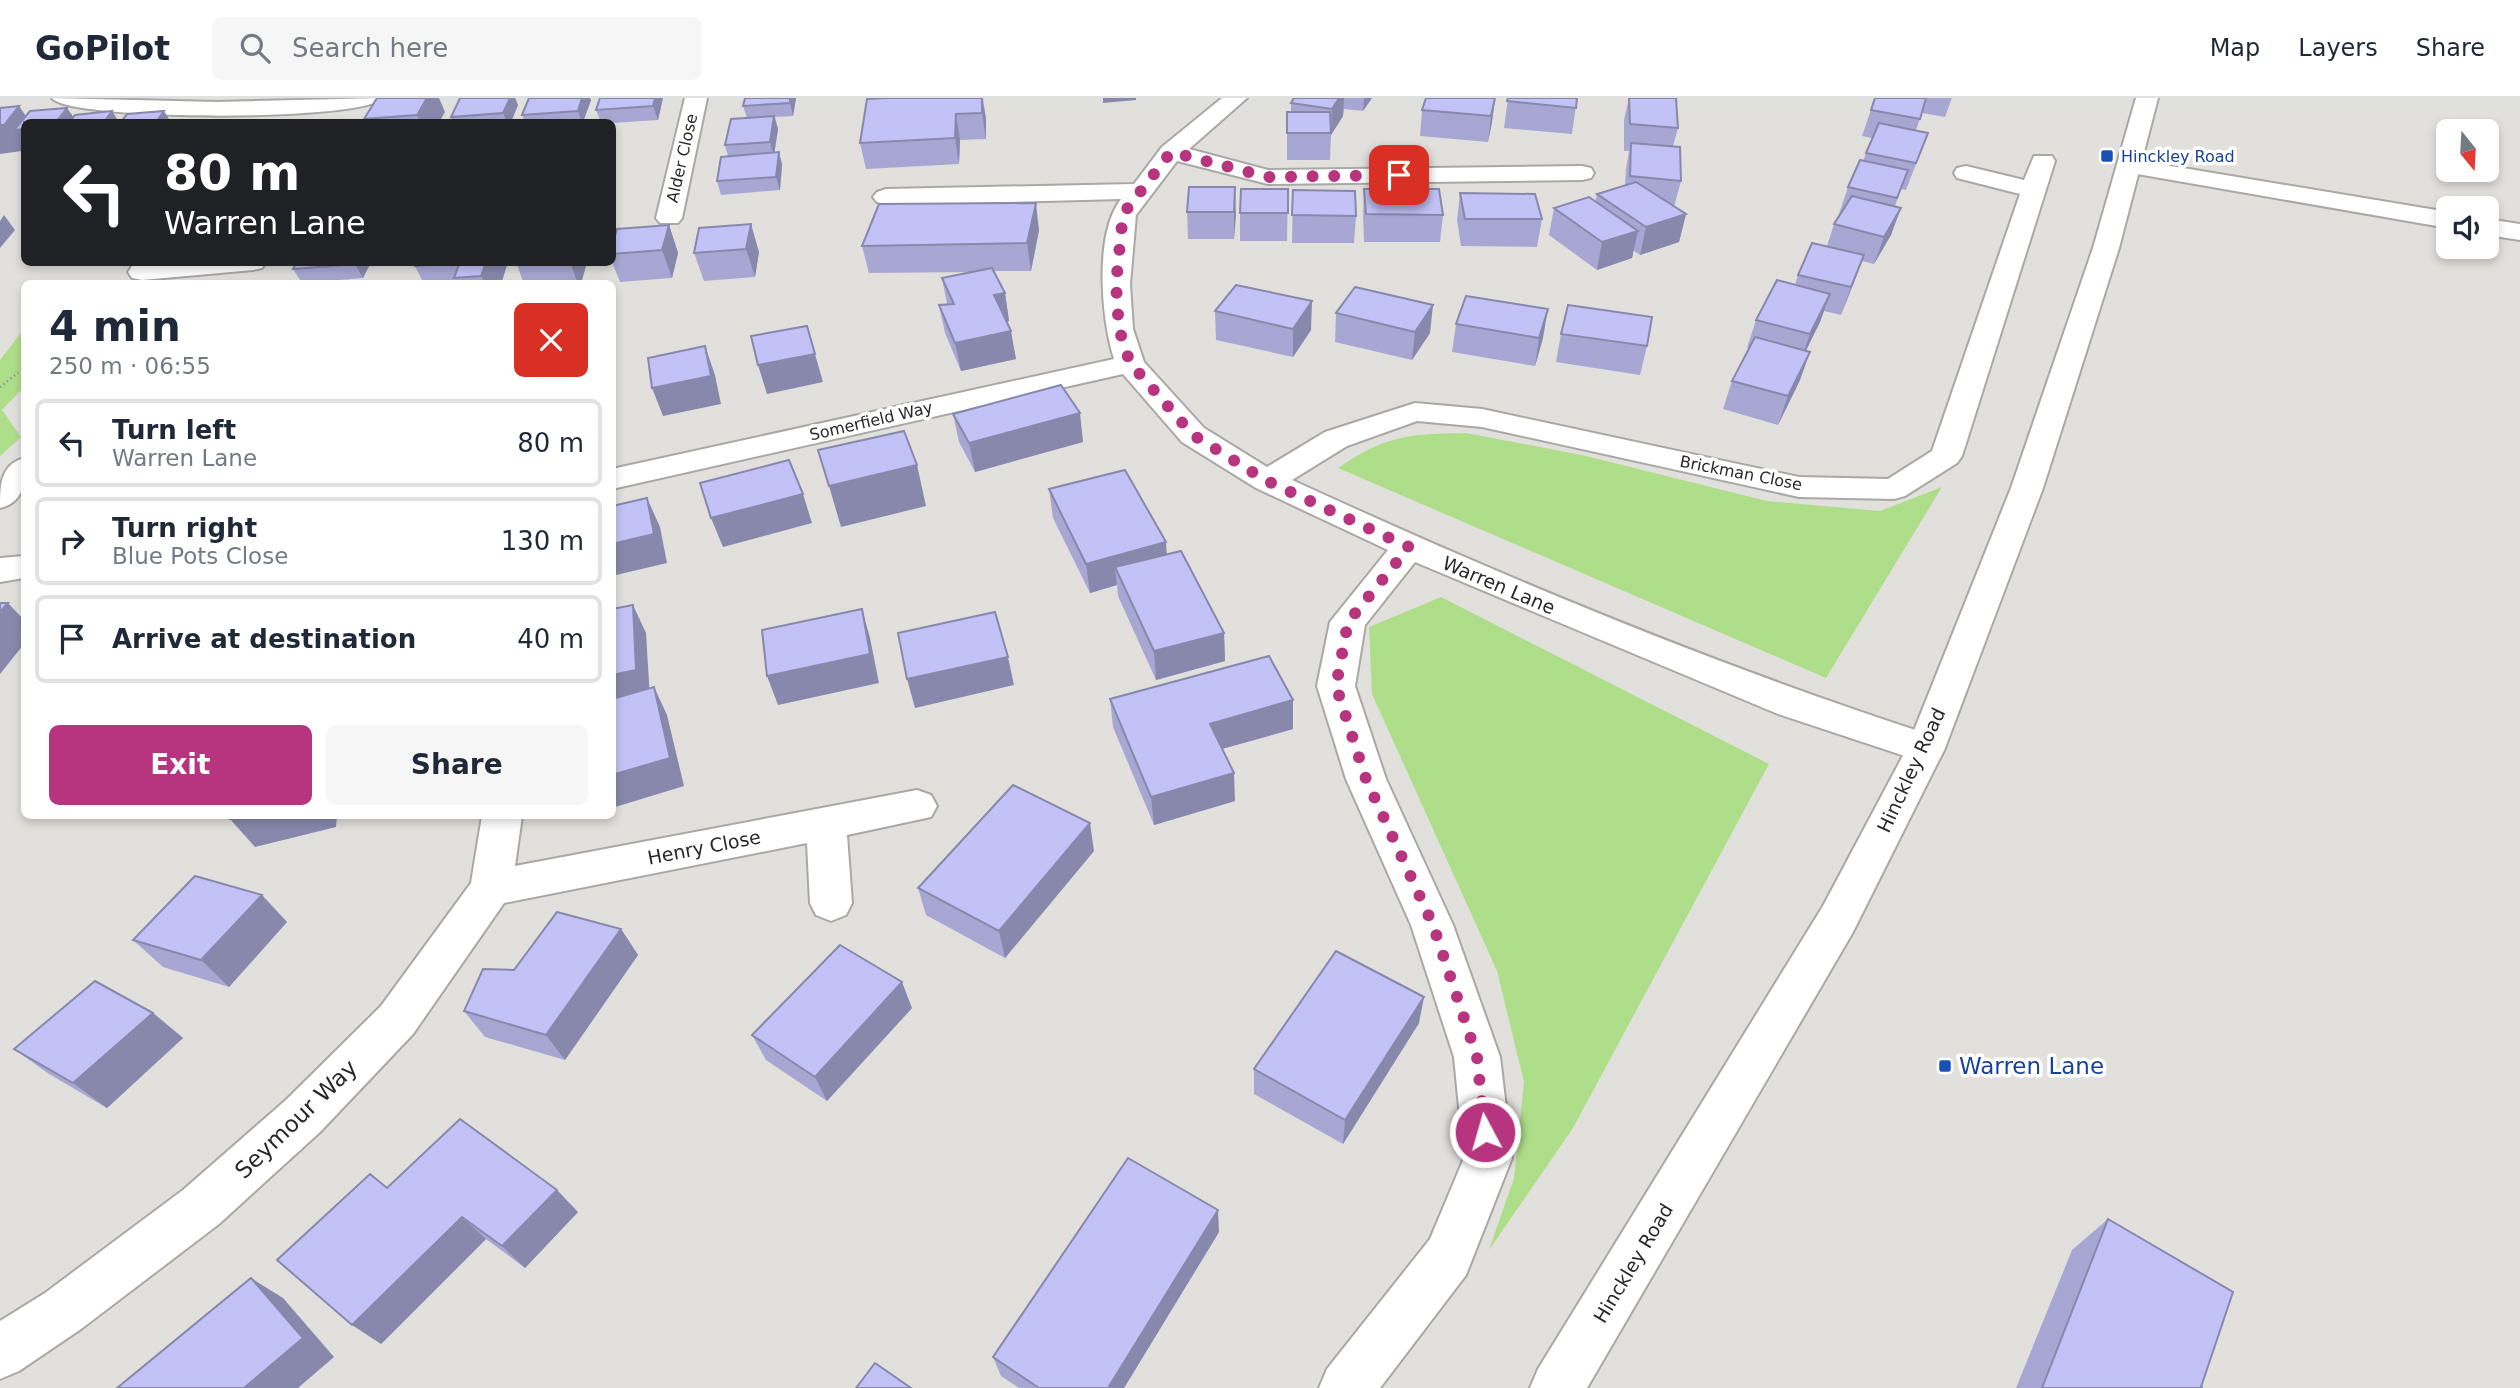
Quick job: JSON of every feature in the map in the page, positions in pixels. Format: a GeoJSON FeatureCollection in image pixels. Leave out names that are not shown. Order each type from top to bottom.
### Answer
{"type":"FeatureCollection","features":[{"type":"Feature","properties":{"kind":"street"},"geometry":{"type":"LineString","coordinates":[[63,98],[134,107],[233,111],[367,99]]}},
{"type":"Feature","properties":{"kind":"street","name":"Alder Close"},"geometry":{"type":"LineString","coordinates":[[669,218],[696,98]]}},
{"type":"Feature","properties":{"kind":"street","name":"Warren Lane"},"geometry":{"type":"LineString","coordinates":[[1236,98],[1171,152],[1123,214],[1116,284],[1119,329],[1130,363],[1193,435],[1267,481],[1409,547],[1791,704],[1926,748]]}},
{"type":"Feature","properties":{"kind":"street","name":"Hinckley Road"},"geometry":{"type":"LineString","coordinates":[[1557,1388],[1832,931],[1926,748],[2026,488],[2106,248],[2147,98]]}},
{"type":"Feature","properties":{"kind":"street"},"geometry":{"type":"LineString","coordinates":[[357,119],[367,99]]}},
{"type":"Feature","properties":{"kind":"street"},"geometry":{"type":"LineString","coordinates":[[1171,152],[1268,177],[1582,173]]}},
{"type":"Feature","properties":{"kind":"street","name":"Brickman Close"},"geometry":{"type":"LineString","coordinates":[[1267,481],[1336,439],[1415,412],[1482,418],[1799,487],[1894,489],[1945,456],[2043,161]]}},
{"type":"Feature","properties":{"kind":"street"},"geometry":{"type":"LineString","coordinates":[[2129,166],[2436,218]]}},
{"type":"Feature","properties":{"kind":"street"},"geometry":{"type":"LineString","coordinates":[[1966,173],[2033,190]]}},
{"type":"Feature","properties":{"kind":"street"},"geometry":{"type":"LineString","coordinates":[[886,197],[1141,191]]}},
{"type":"Feature","properties":{"kind":"street"},"geometry":{"type":"LineString","coordinates":[[2499,229],[2520,232]]}},
{"type":"Feature","properties":{"kind":"street"},"geometry":{"type":"LineString","coordinates":[[142,272],[209,266]]}},
{"type":"Feature","properties":{"kind":"street","name":"Somerfield Way"},"geometry":{"type":"LineString","coordinates":[[616,478],[1130,363]]}},
{"type":"Feature","properties":{"kind":"street"},"geometry":{"type":"LineString","coordinates":[[0,498],[21,472]]}},
{"type":"Feature","properties":{"kind":"street"},"geometry":{"type":"LineString","coordinates":[[1346,1388],[1448,1256],[1488,1158],[1477,1057],[1433,925],[1366,779],[1336,686],[1348,622],[1409,547]]}},
{"type":"Feature","properties":{"kind":"street"},"geometry":{"type":"LineString","coordinates":[[0,570],[21,567]]}},
{"type":"Feature","properties":{"kind":"street","name":"Henry Close"},"geometry":{"type":"LineString","coordinates":[[491,888],[916,806]]}},
{"type":"Feature","properties":{"kind":"street","name":"Seymour Way"},"geometry":{"type":"LineString","coordinates":[[0,1352],[63,1311],[201,1207],[303,1116],[397,1020],[491,888],[502,819]]}},
{"type":"Feature","properties":{"kind":"street"},"geometry":{"type":"LineString","coordinates":[[827,823],[831,903]]}},
{"type":"Feature","properties":{"kind":"path"},"geometry":{"type":"LineString","coordinates":[[0,387],[21,370]]}},
{"type":"Feature","properties":{"kind":"green space"},"geometry":{"type":"Polygon","coordinates":[[[21,333],[21,390],[2,410],[21,437],[0,456],[0,360],[21,333]]]}},
{"type":"Feature","properties":{"kind":"green space"},"geometry":{"type":"Polygon","coordinates":[[[1466,433],[1582,455],[1767,501],[1880,511],[1942,487],[1826,678],[1338,468],[1370,449],[1399,438],[1466,433]]]}},
{"type":"Feature","properties":{"kind":"green space"},"geometry":{"type":"Polygon","coordinates":[[[1441,597],[1769,764],[1573,1128],[1489,1250],[1514,1178],[1524,1082],[1497,971],[1372,694],[1369,627],[1441,597]]]}},
{"type":"Feature","properties":{"kind":"building"},"geometry":{"type":"Polygon","coordinates":[[[377,98],[427,98],[417,115],[364,119],[377,98]]]}},
{"type":"Feature","properties":{"kind":"building"},"geometry":{"type":"Polygon","coordinates":[[[460,98],[510,98],[503,113],[451,117],[460,98]]]}},
{"type":"Feature","properties":{"kind":"building"},"geometry":{"type":"Polygon","coordinates":[[[529,98],[582,98],[578,111],[522,115],[529,98]]]}},
{"type":"Feature","properties":{"kind":"building"},"geometry":{"type":"Polygon","coordinates":[[[600,98],[655,98],[653,106],[596,110],[600,98]]]}},
{"type":"Feature","properties":{"kind":"building"},"geometry":{"type":"Polygon","coordinates":[[[745,98],[790,98],[790,103],[743,106],[745,98]]]}},
{"type":"Feature","properties":{"kind":"building"},"geometry":{"type":"Polygon","coordinates":[[[982,98],[982,113],[956,114],[955,138],[860,143],[867,99],[982,98]]]}},
{"type":"Feature","properties":{"kind":"building"},"geometry":{"type":"Polygon","coordinates":[[[1294,98],[1339,98],[1332,109],[1291,103],[1294,98]]]}},
{"type":"Feature","properties":{"kind":"building"},"geometry":{"type":"Polygon","coordinates":[[[1426,98],[1495,98],[1491,116],[1422,110],[1426,98]]]}},
{"type":"Feature","properties":{"kind":"building"},"geometry":{"type":"Polygon","coordinates":[[[1508,98],[1577,98],[1576,108],[1507,101],[1508,98]]]}},
{"type":"Feature","properties":{"kind":"building"},"geometry":{"type":"Polygon","coordinates":[[[1629,98],[1676,98],[1678,128],[1630,124],[1629,98]]]}},
{"type":"Feature","properties":{"kind":"building"},"geometry":{"type":"Polygon","coordinates":[[[1875,98],[1926,98],[1920,119],[1871,110],[1875,98]]]}},
{"type":"Feature","properties":{"kind":"building"},"geometry":{"type":"Polygon","coordinates":[[[19,106],[4,125],[0,125],[0,108],[19,106]]]}},
{"type":"Feature","properties":{"kind":"building"},"geometry":{"type":"Polygon","coordinates":[[[67,108],[58,119],[23,119],[30,111],[67,108]]]}},
{"type":"Feature","properties":{"kind":"building"},"geometry":{"type":"Polygon","coordinates":[[[112,111],[106,119],[72,119],[75,115],[112,111]]]}},
{"type":"Feature","properties":{"kind":"building"},"geometry":{"type":"Polygon","coordinates":[[[164,111],[158,119],[123,119],[127,114],[164,111]]]}},
{"type":"Feature","properties":{"kind":"building"},"geometry":{"type":"Polygon","coordinates":[[[1287,112],[1330,112],[1331,133],[1287,133],[1287,112]]]}},
{"type":"Feature","properties":{"kind":"building"},"geometry":{"type":"Polygon","coordinates":[[[774,116],[770,142],[725,145],[731,119],[774,116]]]}},
{"type":"Feature","properties":{"kind":"building"},"geometry":{"type":"Polygon","coordinates":[[[1879,123],[1928,133],[1916,163],[1866,153],[1879,123]]]}},
{"type":"Feature","properties":{"kind":"building"},"geometry":{"type":"Polygon","coordinates":[[[1631,143],[1680,147],[1681,181],[1630,176],[1631,143]]]}},
{"type":"Feature","properties":{"kind":"building"},"geometry":{"type":"Polygon","coordinates":[[[779,152],[776,177],[717,181],[721,157],[779,152]]]}},
{"type":"Feature","properties":{"kind":"building"},"geometry":{"type":"Polygon","coordinates":[[[1860,160],[1908,170],[1897,198],[1848,187],[1860,160]]]}},
{"type":"Feature","properties":{"kind":"building"},"geometry":{"type":"Polygon","coordinates":[[[1636,182],[1686,214],[1646,227],[1597,194],[1636,182]]]}},
{"type":"Feature","properties":{"kind":"building"},"geometry":{"type":"Polygon","coordinates":[[[1189,187],[1235,187],[1234,212],[1187,212],[1189,187]]]}},
{"type":"Feature","properties":{"kind":"building"},"geometry":{"type":"Polygon","coordinates":[[[1241,189],[1288,189],[1288,213],[1240,213],[1241,189]]]}},
{"type":"Feature","properties":{"kind":"building"},"geometry":{"type":"Polygon","coordinates":[[[1364,189],[1439,189],[1443,215],[1366,214],[1364,189]]]}},
{"type":"Feature","properties":{"kind":"building"},"geometry":{"type":"Polygon","coordinates":[[[1293,190],[1355,191],[1356,216],[1292,215],[1293,190]]]}},
{"type":"Feature","properties":{"kind":"building"},"geometry":{"type":"Polygon","coordinates":[[[1460,193],[1535,194],[1542,219],[1465,219],[1460,193]]]}},
{"type":"Feature","properties":{"kind":"building"},"geometry":{"type":"Polygon","coordinates":[[[1852,196],[1901,208],[1884,237],[1834,224],[1852,196]]]}},
{"type":"Feature","properties":{"kind":"building"},"geometry":{"type":"Polygon","coordinates":[[[1589,197],[1638,231],[1602,242],[1554,208],[1589,197]]]}},
{"type":"Feature","properties":{"kind":"building"},"geometry":{"type":"Polygon","coordinates":[[[1036,203],[1027,243],[862,246],[879,204],[1036,203]]]}},
{"type":"Feature","properties":{"kind":"building"},"geometry":{"type":"Polygon","coordinates":[[[751,224],[746,249],[694,253],[699,228],[751,224]]]}},
{"type":"Feature","properties":{"kind":"building"},"geometry":{"type":"Polygon","coordinates":[[[669,225],[662,250],[616,254],[617,229],[669,225]]]}},
{"type":"Feature","properties":{"kind":"building"},"geometry":{"type":"Polygon","coordinates":[[[1812,243],[1864,255],[1851,287],[1798,275],[1812,243]]]}},
{"type":"Feature","properties":{"kind":"building"},"geometry":{"type":"Polygon","coordinates":[[[295,266],[330,266],[293,269],[295,266]]]}},
{"type":"Feature","properties":{"kind":"building"},"geometry":{"type":"Polygon","coordinates":[[[458,266],[485,266],[481,276],[454,278],[458,266]]]}},
{"type":"Feature","properties":{"kind":"building"},"geometry":{"type":"Polygon","coordinates":[[[992,268],[1005,293],[994,295],[1011,331],[955,343],[939,305],[954,304],[942,278],[992,268]]]}},
{"type":"Feature","properties":{"kind":"building"},"geometry":{"type":"Polygon","coordinates":[[[1777,280],[1830,294],[1810,334],[1756,320],[1777,280]]]}},
{"type":"Feature","properties":{"kind":"building"},"geometry":{"type":"Polygon","coordinates":[[[1236,285],[1312,301],[1293,329],[1215,311],[1236,285]]]}},
{"type":"Feature","properties":{"kind":"building"},"geometry":{"type":"Polygon","coordinates":[[[1355,287],[1433,305],[1415,332],[1336,313],[1355,287]]]}},
{"type":"Feature","properties":{"kind":"building"},"geometry":{"type":"Polygon","coordinates":[[[1466,296],[1548,309],[1539,338],[1456,324],[1466,296]]]}},
{"type":"Feature","properties":{"kind":"building"},"geometry":{"type":"Polygon","coordinates":[[[1568,305],[1652,317],[1647,346],[1561,334],[1568,305]]]}},
{"type":"Feature","properties":{"kind":"building"},"geometry":{"type":"Polygon","coordinates":[[[807,326],[815,354],[758,365],[751,336],[807,326]]]}},
{"type":"Feature","properties":{"kind":"building"},"geometry":{"type":"Polygon","coordinates":[[[1755,337],[1810,352],[1788,396],[1732,381],[1755,337]]]}},
{"type":"Feature","properties":{"kind":"building"},"geometry":{"type":"Polygon","coordinates":[[[705,346],[711,376],[652,388],[648,358],[705,346]]]}},
{"type":"Feature","properties":{"kind":"building"},"geometry":{"type":"Polygon","coordinates":[[[1061,385],[1080,413],[969,443],[953,414],[1061,385]]]}},
{"type":"Feature","properties":{"kind":"building"},"geometry":{"type":"Polygon","coordinates":[[[904,431],[917,465],[829,486],[818,450],[904,431]]]}},
{"type":"Feature","properties":{"kind":"building"},"geometry":{"type":"Polygon","coordinates":[[[789,460],[803,494],[711,518],[700,483],[789,460]]]}},
{"type":"Feature","properties":{"kind":"building"},"geometry":{"type":"Polygon","coordinates":[[[1125,470],[1166,542],[1086,564],[1049,489],[1125,470]]]}},
{"type":"Feature","properties":{"kind":"building"},"geometry":{"type":"Polygon","coordinates":[[[647,498],[654,534],[616,543],[616,505],[647,498]]]}},
{"type":"Feature","properties":{"kind":"building"},"geometry":{"type":"Polygon","coordinates":[[[1181,551],[1224,633],[1154,651],[1115,567],[1181,551]]]}},
{"type":"Feature","properties":{"kind":"building"},"geometry":{"type":"Polygon","coordinates":[[[0,603],[8,603],[0,612],[0,603]]]}},
{"type":"Feature","properties":{"kind":"building"},"geometry":{"type":"Polygon","coordinates":[[[633,605],[636,670],[616,674],[616,608],[633,605]]]}},
{"type":"Feature","properties":{"kind":"building"},"geometry":{"type":"Polygon","coordinates":[[[862,609],[870,654],[767,676],[762,630],[862,609]]]}},
{"type":"Feature","properties":{"kind":"building"},"geometry":{"type":"Polygon","coordinates":[[[995,612],[1008,657],[907,679],[898,633],[995,612]]]}},
{"type":"Feature","properties":{"kind":"building"},"geometry":{"type":"Polygon","coordinates":[[[1269,656],[1293,700],[1210,724],[1234,773],[1151,797],[1110,699],[1269,656]]]}},
{"type":"Feature","properties":{"kind":"building"},"geometry":{"type":"Polygon","coordinates":[[[654,687],[670,758],[616,774],[616,698],[654,687]]]}},
{"type":"Feature","properties":{"kind":"building"},"geometry":{"type":"Polygon","coordinates":[[[1013,785],[1090,823],[999,931],[918,888],[1013,785]]]}},
{"type":"Feature","properties":{"kind":"building"},"geometry":{"type":"Polygon","coordinates":[[[195,876],[262,895],[201,960],[133,940],[195,876]]]}},
{"type":"Feature","properties":{"kind":"building"},"geometry":{"type":"Polygon","coordinates":[[[557,912],[621,929],[546,1035],[464,1011],[483,969],[514,970],[557,912]]]}},
{"type":"Feature","properties":{"kind":"building"},"geometry":{"type":"Polygon","coordinates":[[[840,945],[902,982],[815,1077],[752,1035],[840,945]]]}},
{"type":"Feature","properties":{"kind":"building"},"geometry":{"type":"Polygon","coordinates":[[[1336,951],[1424,997],[1345,1120],[1254,1069],[1336,951]]]}},
{"type":"Feature","properties":{"kind":"building"},"geometry":{"type":"Polygon","coordinates":[[[95,981],[153,1013],[73,1083],[14,1049],[95,981]]]}},
{"type":"Feature","properties":{"kind":"building"},"geometry":{"type":"Polygon","coordinates":[[[460,1119],[557,1190],[502,1246],[462,1217],[352,1325],[277,1260],[370,1174],[387,1188],[460,1119]]]}},
{"type":"Feature","properties":{"kind":"building"},"geometry":{"type":"Polygon","coordinates":[[[1128,1158],[1218,1210],[1108,1388],[1039,1388],[993,1357],[1128,1158]]]}},
{"type":"Feature","properties":{"kind":"building"},"geometry":{"type":"Polygon","coordinates":[[[2108,1219],[2233,1292],[2201,1387],[2203,1388],[2042,1388],[2108,1219]]]}},
{"type":"Feature","properties":{"kind":"building"},"geometry":{"type":"Polygon","coordinates":[[[251,1278],[303,1338],[244,1388],[117,1388],[251,1278]]]}},
{"type":"Feature","properties":{"kind":"building"},"geometry":{"type":"Polygon","coordinates":[[[875,1363],[911,1388],[856,1388],[875,1363]]]}},
{"type":"Feature","properties":{"kind":"place","name":"Hinckley Road"},"geometry":{"type":"Point","coordinates":[2107,156]}},
{"type":"Feature","properties":{"kind":"place","name":"Warren Lane"},"geometry":{"type":"Point","coordinates":[1945,1066]}},
{"type":"Feature","properties":{"kind":"route"},"geometry":{"type":"LineString","coordinates":[[1399,175],[1268,177],[1171,152],[1123,214],[1116,284],[1119,329],[1130,363],[1193,435],[1267,481],[1409,547],[1348,622],[1336,686],[1366,779],[1433,925],[1477,1057],[1485,1132]]}}]}
